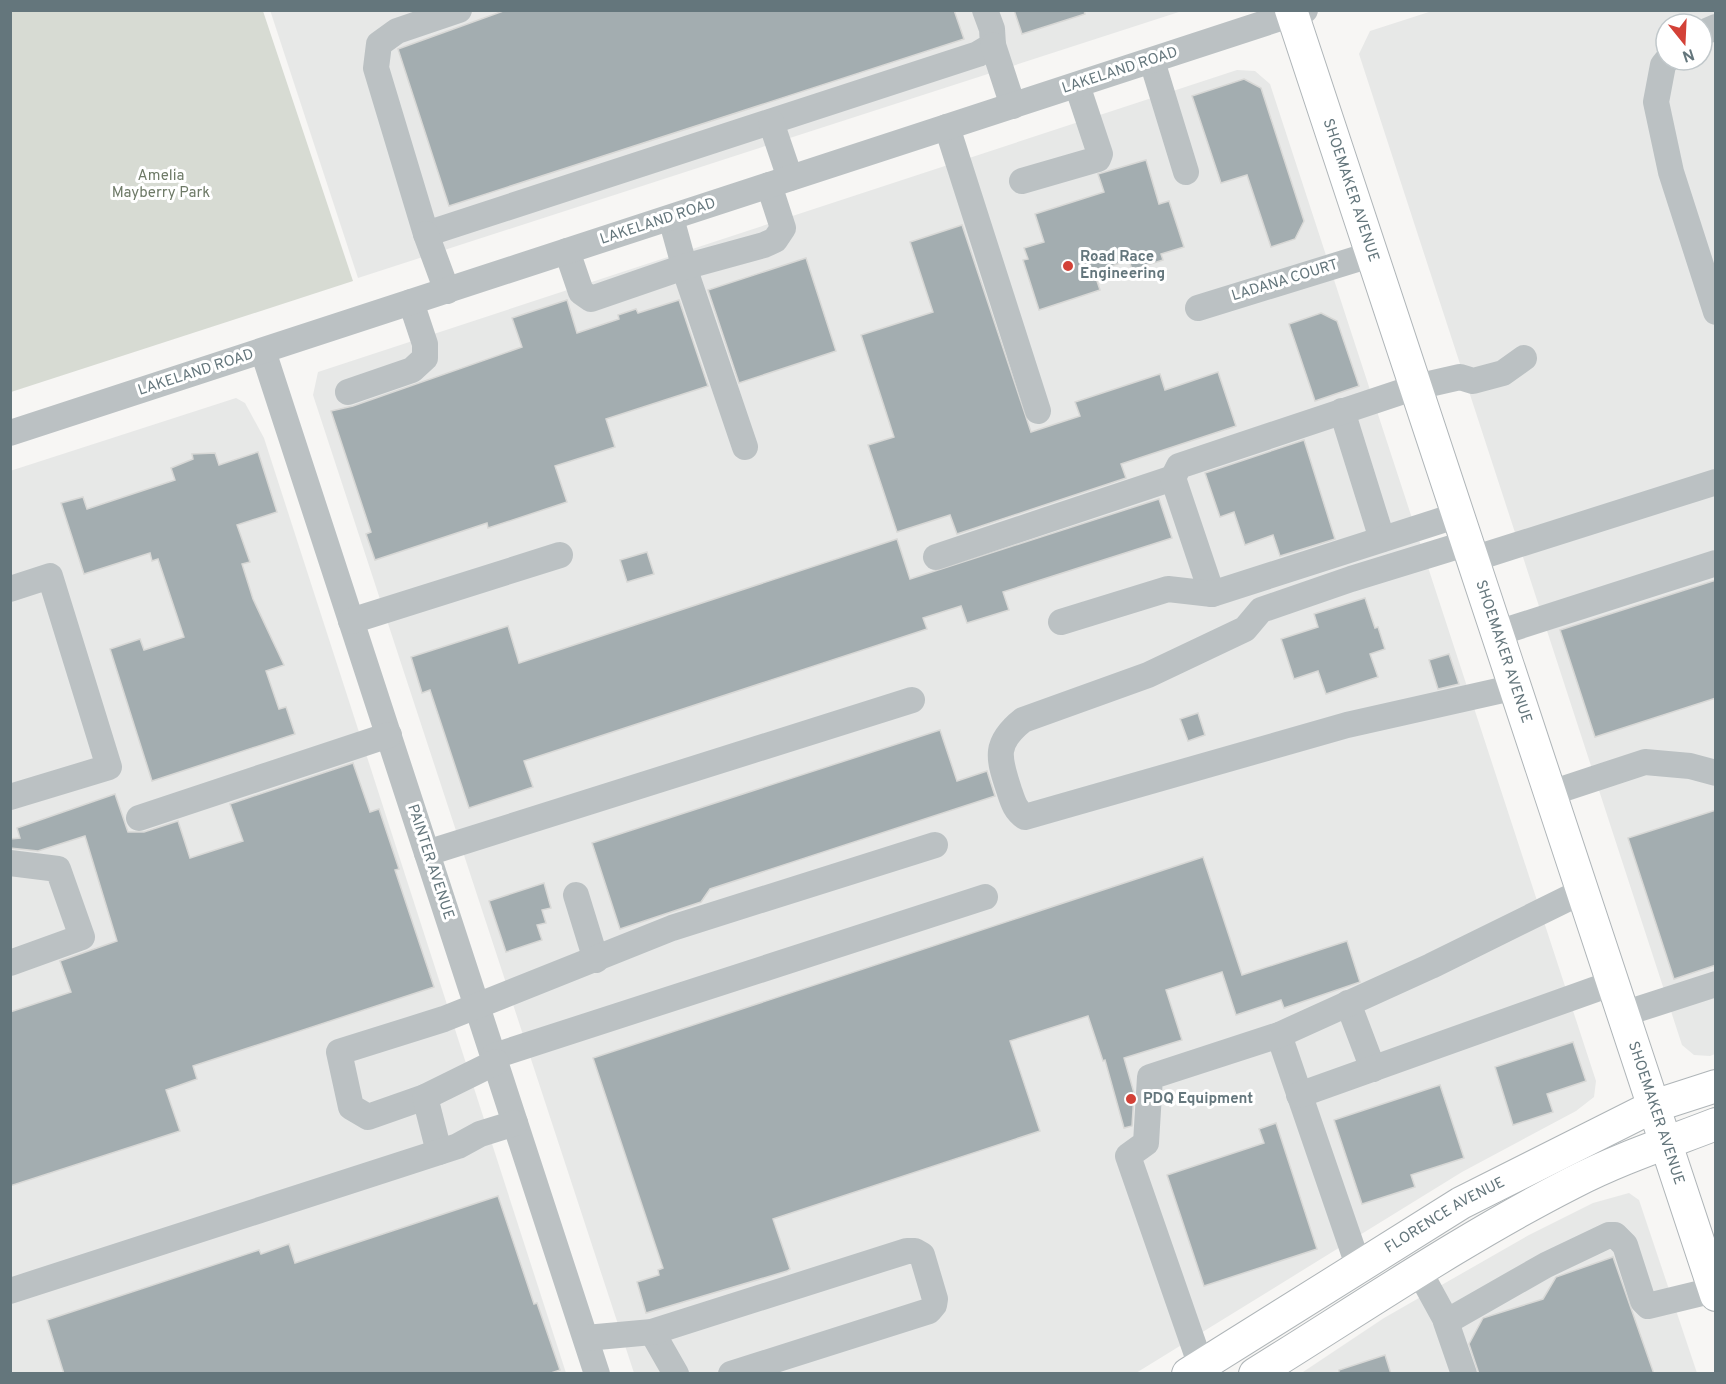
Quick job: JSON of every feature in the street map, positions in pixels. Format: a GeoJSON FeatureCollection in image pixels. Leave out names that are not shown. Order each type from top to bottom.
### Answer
{"type":"FeatureCollection","features":[{"type":"Feature","properties":{"kind":"main road","name":"SHOEMAKER AVENUE"},"geometry":{"type":"LineString","coordinates":[[1296,12],[1416,387],[1715,1292]]}},
{"type":"Feature","properties":{"kind":"main road","name":"FLORENCE AVENUE"},"geometry":{"type":"LineString","coordinates":[[1194,1370],[1461,1203],[1654,1106],[1716,1086]]}},
{"type":"Feature","properties":{"kind":"main road"},"geometry":{"type":"LineString","coordinates":[[1261,1372],[1479,1233],[1573,1182],[1716,1124]]}},
{"type":"Feature","properties":{"kind":"street"},"geometry":{"type":"LineString","coordinates":[[447,291],[426,234],[376,68],[379,44],[397,31],[459,10]]}},
{"type":"Feature","properties":{"kind":"street"},"geometry":{"type":"LineString","coordinates":[[985,10],[992,29],[993,45],[1013,106]]}},
{"type":"Feature","properties":{"kind":"street","name":"LAKELAND ROAD"},"geometry":{"type":"LineString","coordinates":[[10,433],[1296,12]]}},
{"type":"Feature","properties":{"kind":"street"},"geometry":{"type":"LineString","coordinates":[[426,234],[978,54],[993,45]]}},
{"type":"Feature","properties":{"kind":"street"},"geometry":{"type":"LineString","coordinates":[[1152,61],[1186,172]]}},
{"type":"Feature","properties":{"kind":"street"},"geometry":{"type":"LineString","coordinates":[[1662,72],[1656,102],[1671,172],[1713,298]]}},
{"type":"Feature","properties":{"kind":"street"},"geometry":{"type":"LineString","coordinates":[[1022,182],[1098,159],[1100,154],[1077,85]]}},
{"type":"Feature","properties":{"kind":"street"},"geometry":{"type":"LineString","coordinates":[[567,251],[581,292],[591,299],[684,267],[764,245],[782,233],[783,228],[780,182],[771,122]]}},
{"type":"Feature","properties":{"kind":"street"},"geometry":{"type":"LineString","coordinates":[[947,128],[1038,411]]}},
{"type":"Feature","properties":{"kind":"street"},"geometry":{"type":"LineString","coordinates":[[671,218],[684,267],[745,447]]}},
{"type":"Feature","properties":{"kind":"street","name":"LADANA COURT"},"geometry":{"type":"LineString","coordinates":[[1198,308],[1373,254]]}},
{"type":"Feature","properties":{"kind":"street"},"geometry":{"type":"LineString","coordinates":[[348,392],[412,370],[425,358],[425,344],[411,302]]}},
{"type":"Feature","properties":{"kind":"street","name":"PAINTER AVENUE"},"geometry":{"type":"LineString","coordinates":[[263,351],[597,1374]]}},
{"type":"Feature","properties":{"kind":"street"},"geometry":{"type":"LineString","coordinates":[[936,557],[1173,478],[1179,466],[1416,387],[1460,377]]}},
{"type":"Feature","properties":{"kind":"street"},"geometry":{"type":"LineString","coordinates":[[1342,411],[1382,539]]}},
{"type":"Feature","properties":{"kind":"street"},"geometry":{"type":"LineString","coordinates":[[1173,478],[1212,594]]}},
{"type":"Feature","properties":{"kind":"street"},"geometry":{"type":"LineString","coordinates":[[1516,687],[1347,725],[1025,817],[1016,811],[999,761],[1002,742],[1010,731],[1023,720],[1148,675],[1245,629],[1261,610],[1466,539],[1716,482]]}},
{"type":"Feature","properties":{"kind":"street"},"geometry":{"type":"LineString","coordinates":[[1061,622],[1168,589],[1212,594],[1382,539],[1466,539]]}},
{"type":"Feature","properties":{"kind":"street"},"geometry":{"type":"LineString","coordinates":[[351,621],[560,555]]}},
{"type":"Feature","properties":{"kind":"street"},"geometry":{"type":"LineString","coordinates":[[1498,633],[1716,563]]}},
{"type":"Feature","properties":{"kind":"street"},"geometry":{"type":"LineString","coordinates":[[10,589],[50,576],[109,767],[10,797]]}},
{"type":"Feature","properties":{"kind":"street"},"geometry":{"type":"LineString","coordinates":[[427,853],[912,700]]}},
{"type":"Feature","properties":{"kind":"street"},"geometry":{"type":"LineString","coordinates":[[139,818],[389,735]]}},
{"type":"Feature","properties":{"kind":"street"},"geometry":{"type":"LineString","coordinates":[[1551,793],[1645,762],[1690,766],[1716,772]]}},
{"type":"Feature","properties":{"kind":"street"},"geometry":{"type":"LineString","coordinates":[[935,845],[672,928],[444,1019],[339,1052],[351,1107],[368,1117],[425,1097],[495,1059],[985,897]]}},
{"type":"Feature","properties":{"kind":"street"},"geometry":{"type":"LineString","coordinates":[[10,863],[58,869],[82,936],[10,963]]}},
{"type":"Feature","properties":{"kind":"street"},"geometry":{"type":"LineString","coordinates":[[1194,1370],[1128,1156],[1146,1143],[1150,1077],[1279,1035],[1583,891]]}},
{"type":"Feature","properties":{"kind":"street"},"geometry":{"type":"LineString","coordinates":[[576,895],[596,960]]}},
{"type":"Feature","properties":{"kind":"street"},"geometry":{"type":"LineString","coordinates":[[1299,1095],[1613,983]]}},
{"type":"Feature","properties":{"kind":"street"},"geometry":{"type":"LineString","coordinates":[[1623,1014],[1716,984]]}},
{"type":"Feature","properties":{"kind":"street"},"geometry":{"type":"LineString","coordinates":[[1348,1003],[1373,1069]]}},
{"type":"Feature","properties":{"kind":"street"},"geometry":{"type":"LineString","coordinates":[[1279,1035],[1359,1268]]}},
{"type":"Feature","properties":{"kind":"street"},"geometry":{"type":"LineString","coordinates":[[425,1097],[439,1152]]}},
{"type":"Feature","properties":{"kind":"street"},"geometry":{"type":"LineString","coordinates":[[10,1291],[439,1152],[515,1123]]}},
{"type":"Feature","properties":{"kind":"street"},"geometry":{"type":"LineString","coordinates":[[1447,1322],[1546,1264],[1609,1235],[1615,1235],[1625,1245],[1643,1301],[1648,1306],[1715,1292]]}},
{"type":"Feature","properties":{"kind":"street"},"geometry":{"type":"LineString","coordinates":[[586,1338],[652,1332],[907,1251],[915,1251],[921,1255],[935,1299],[929,1311],[731,1374]]}},
{"type":"Feature","properties":{"kind":"street"},"geometry":{"type":"LineString","coordinates":[[1419,1271],[1447,1322],[1464,1374]]}},
{"type":"Feature","properties":{"kind":"street"},"geometry":{"type":"LineString","coordinates":[[652,1332],[676,1374]]}},
{"type":"Feature","properties":{"kind":"shaded area"},"geometry":{"type":"Polygon","coordinates":[[[270,10],[1182,11],[358,278],[270,10]]]}},
{"type":"Feature","properties":{"kind":"shaded area"},"geometry":{"type":"Polygon","coordinates":[[[1432,11],[1715,11],[1715,1054],[1710,1056],[1694,1055],[1682,1045],[1359,54],[1370,31],[1432,11]]]}},
{"type":"Feature","properties":{"kind":"shaded area"},"geometry":{"type":"Polygon","coordinates":[[[1237,70],[1255,71],[1270,84],[1596,1081],[1594,1097],[1576,1111],[1462,1172],[1136,1373],[634,1373],[313,395],[318,372],[1237,70]]]}},
{"type":"Feature","properties":{"kind":"shaded area"},"geometry":{"type":"Polygon","coordinates":[[[236,398],[245,403],[264,438],[566,1373],[11,1373],[10,471],[236,398]]]}},
{"type":"Feature","properties":{"kind":"shaded area"},"geometry":{"type":"Polygon","coordinates":[[[1629,1193],[1639,1200],[1697,1373],[1300,1374],[1384,1318],[1529,1235],[1593,1203],[1629,1193]]]}},
{"type":"Feature","properties":{"kind":"green space","name":"Amelia Mayberry Park"},"geometry":{"type":"Polygon","coordinates":[[[10,11],[263,11],[353,281],[11,392],[10,11]]]}},
{"type":"Feature","properties":{"kind":"building"},"geometry":{"type":"Polygon","coordinates":[[[506,10],[954,10],[964,39],[449,206],[398,49],[506,10]]]}},
{"type":"Feature","properties":{"kind":"building"},"geometry":{"type":"Polygon","coordinates":[[[1014,10],[1084,10],[1085,14],[1022,34],[1014,10]]]}},
{"type":"Feature","properties":{"kind":"building"},"geometry":{"type":"Polygon","coordinates":[[[1244,79],[1261,88],[1304,221],[1295,239],[1271,247],[1247,175],[1221,183],[1192,96],[1244,79]]]}},
{"type":"Feature","properties":{"kind":"building"},"geometry":{"type":"Polygon","coordinates":[[[1146,160],[1159,204],[1169,201],[1184,247],[1161,254],[1163,260],[1132,270],[1129,260],[1094,272],[1100,290],[1039,310],[1023,260],[1028,259],[1024,248],[1044,242],[1035,214],[1104,192],[1098,174],[1146,160]]]}},
{"type":"Feature","properties":{"kind":"building"},"geometry":{"type":"Polygon","coordinates":[[[962,225],[1031,432],[1080,416],[1075,402],[1160,374],[1165,390],[1218,372],[1236,426],[1121,464],[1126,478],[957,534],[950,515],[897,532],[868,445],[894,437],[861,335],[933,312],[910,242],[962,225]]]}},
{"type":"Feature","properties":{"kind":"building"},"geometry":{"type":"Polygon","coordinates":[[[806,258],[836,351],[739,383],[708,290],[806,258]]]}},
{"type":"Feature","properties":{"kind":"building"},"geometry":{"type":"Polygon","coordinates":[[[567,300],[577,333],[619,319],[618,315],[636,309],[638,313],[679,300],[708,386],[606,419],[615,447],[555,466],[567,502],[488,528],[487,523],[375,560],[366,534],[371,532],[331,411],[353,406],[522,347],[512,318],[567,300]]]}},
{"type":"Feature","properties":{"kind":"building"},"geometry":{"type":"Polygon","coordinates":[[[1321,313],[1337,321],[1359,386],[1315,401],[1289,324],[1321,313]]]}},
{"type":"Feature","properties":{"kind":"building"},"geometry":{"type":"Polygon","coordinates":[[[1304,440],[1335,539],[1280,556],[1273,535],[1245,545],[1234,512],[1220,517],[1205,473],[1304,440]]]}},
{"type":"Feature","properties":{"kind":"building"},"geometry":{"type":"Polygon","coordinates":[[[258,452],[277,512],[237,525],[250,562],[242,564],[253,599],[284,665],[266,671],[279,709],[286,707],[295,734],[152,781],[110,649],[140,639],[144,650],[184,637],[158,559],[152,561],[150,553],[84,574],[61,503],[83,497],[87,509],[175,480],[171,468],[193,459],[192,454],[215,453],[219,465],[258,452]]]}},
{"type":"Feature","properties":{"kind":"building"},"geometry":{"type":"Polygon","coordinates":[[[1159,499],[1172,538],[1003,592],[1009,610],[967,623],[961,606],[923,618],[927,629],[524,761],[533,787],[469,808],[430,690],[422,693],[411,657],[508,626],[519,663],[897,539],[910,579],[1159,499]]]}},
{"type":"Feature","properties":{"kind":"building"},"geometry":{"type":"Polygon","coordinates":[[[647,552],[654,574],[627,582],[620,560],[647,552]]]}},
{"type":"Feature","properties":{"kind":"building"},"geometry":{"type":"Polygon","coordinates":[[[1716,580],[1716,698],[1595,737],[1560,630],[1716,580]]]}},
{"type":"Feature","properties":{"kind":"building"},"geometry":{"type":"Polygon","coordinates":[[[1365,598],[1385,649],[1370,654],[1378,677],[1326,694],[1318,671],[1294,679],[1281,639],[1318,627],[1314,614],[1365,598]]]}},
{"type":"Feature","properties":{"kind":"building"},"geometry":{"type":"Polygon","coordinates":[[[1449,654],[1459,684],[1438,689],[1429,660],[1449,654]]]}},
{"type":"Feature","properties":{"kind":"building"},"geometry":{"type":"Polygon","coordinates":[[[1198,713],[1205,735],[1188,741],[1180,719],[1198,713]]]}},
{"type":"Feature","properties":{"kind":"building"},"geometry":{"type":"Polygon","coordinates":[[[940,730],[957,781],[987,771],[995,796],[710,889],[701,902],[620,929],[592,843],[940,730]]]}},
{"type":"Feature","properties":{"kind":"building"},"geometry":{"type":"Polygon","coordinates":[[[353,763],[370,812],[379,809],[399,869],[395,870],[434,987],[193,1066],[197,1079],[166,1090],[180,1131],[10,1186],[10,1012],[71,992],[60,961],[117,941],[85,836],[38,851],[10,848],[10,839],[20,838],[17,828],[115,794],[128,832],[144,832],[178,821],[190,858],[243,841],[230,804],[353,763]]]}},
{"type":"Feature","properties":{"kind":"building"},"geometry":{"type":"Polygon","coordinates":[[[1716,810],[1716,965],[1674,979],[1628,838],[1716,810]]]}},
{"type":"Feature","properties":{"kind":"building"},"geometry":{"type":"Polygon","coordinates":[[[1203,857],[1242,975],[1347,941],[1360,982],[1284,1008],[1281,1000],[1236,1015],[1222,972],[1166,990],[1182,1040],[1124,1058],[1134,1093],[1132,1126],[1124,1128],[1105,1060],[1103,1061],[1088,1016],[1010,1041],[1040,1131],[773,1219],[790,1269],[646,1313],[637,1282],[659,1275],[658,1270],[663,1268],[593,1058],[1203,857]]]}},
{"type":"Feature","properties":{"kind":"building"},"geometry":{"type":"Polygon","coordinates":[[[544,883],[551,908],[542,910],[546,923],[537,925],[542,940],[506,952],[489,901],[544,883]]]}},
{"type":"Feature","properties":{"kind":"building"},"geometry":{"type":"Polygon","coordinates":[[[1573,1042],[1586,1081],[1547,1094],[1553,1112],[1513,1125],[1495,1067],[1573,1042]]]}},
{"type":"Feature","properties":{"kind":"building"},"geometry":{"type":"Polygon","coordinates":[[[1440,1085],[1464,1158],[1411,1175],[1415,1187],[1362,1204],[1334,1120],[1440,1085]]]}},
{"type":"Feature","properties":{"kind":"building"},"geometry":{"type":"Polygon","coordinates":[[[1276,1123],[1317,1249],[1204,1286],[1167,1175],[1264,1143],[1259,1129],[1276,1123]]]}},
{"type":"Feature","properties":{"kind":"building"},"geometry":{"type":"Polygon","coordinates":[[[498,1196],[534,1304],[537,1303],[560,1370],[548,1374],[64,1374],[47,1320],[259,1250],[261,1254],[289,1244],[295,1263],[498,1196]]]}},
{"type":"Feature","properties":{"kind":"building"},"geometry":{"type":"Polygon","coordinates":[[[1613,1257],[1654,1374],[1479,1374],[1469,1344],[1483,1318],[1543,1299],[1556,1277],[1613,1257]]]}},
{"type":"Feature","properties":{"kind":"building"},"geometry":{"type":"Polygon","coordinates":[[[1385,1355],[1391,1374],[1339,1374],[1339,1370],[1385,1355]]]}},
{"type":"Feature","properties":{"kind":"place","name":"Road Race Engineering"},"geometry":{"type":"Point","coordinates":[1068,266]}},
{"type":"Feature","properties":{"kind":"place","name":"PDQ Equipment"},"geometry":{"type":"Point","coordinates":[1131,1099]}}]}
